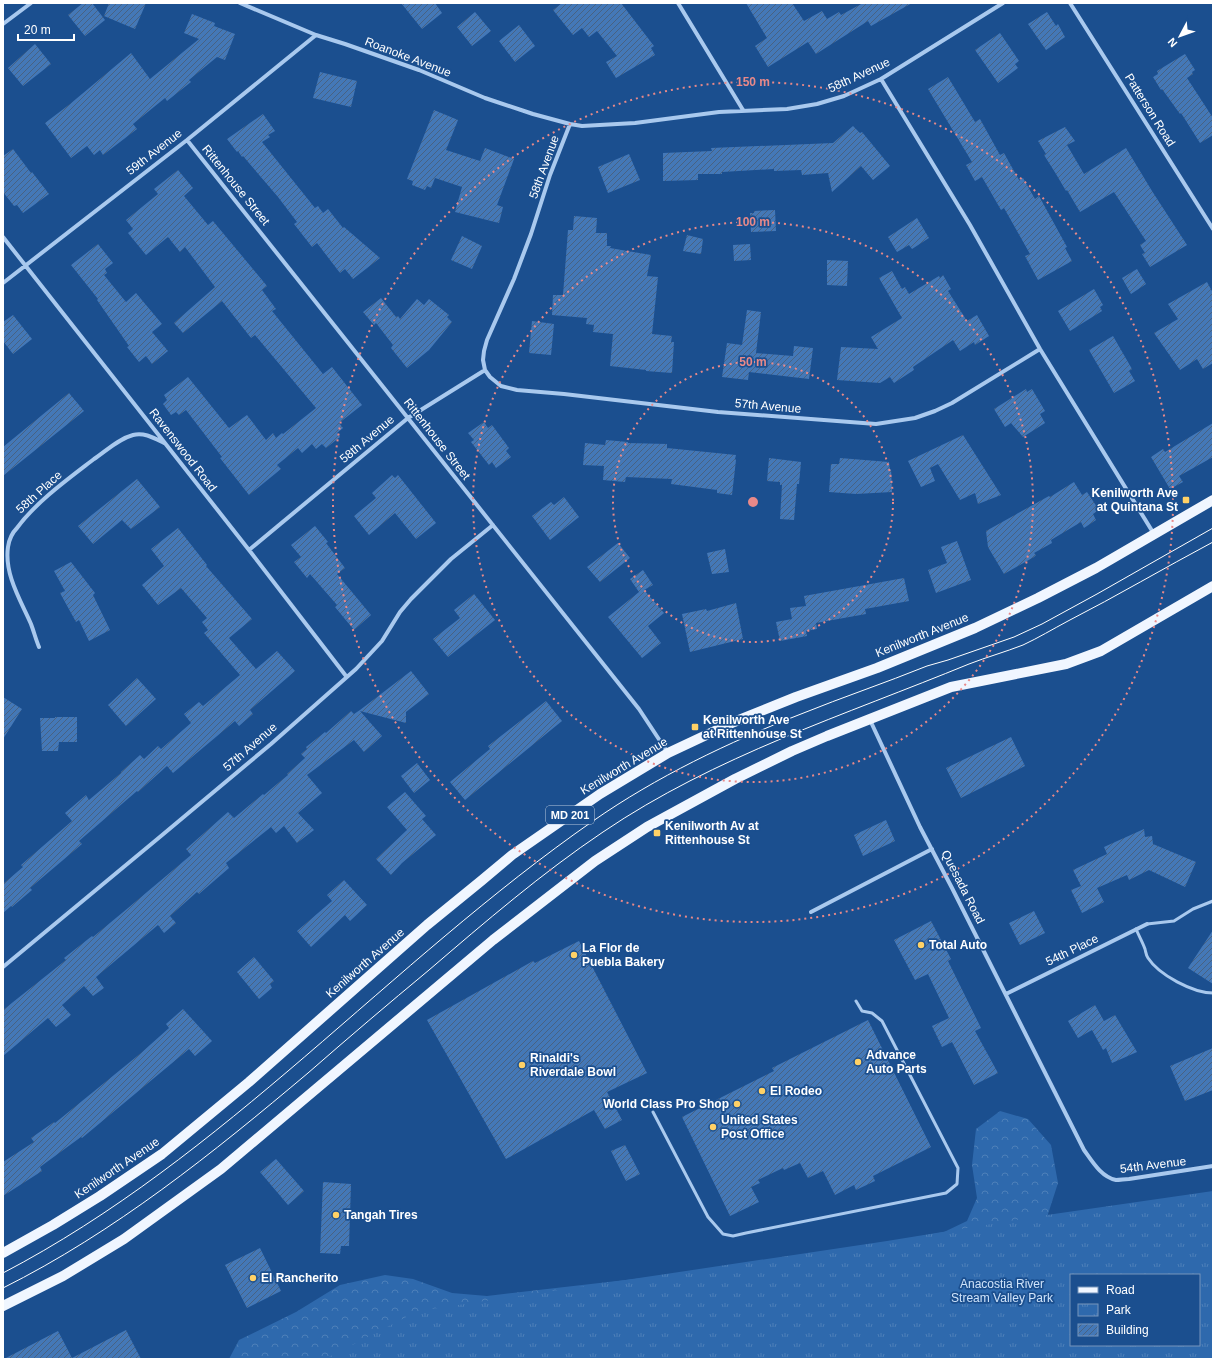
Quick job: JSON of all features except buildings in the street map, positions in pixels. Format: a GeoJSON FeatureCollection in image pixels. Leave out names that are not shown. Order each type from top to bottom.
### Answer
{"type":"FeatureCollection","features":[{"type":"Feature","properties":{"kind":"main road","name":"Kenilworth Avenue"},"geometry":{"type":"LineString","coordinates":[[3,1253],[54,1226],[162,1154],[249,1082],[427,925],[512,855],[600,794],[668,753],[734,722],[975,628],[1038,598],[1089,571],[1213,500]]}},
{"type":"Feature","properties":{"kind":"main road"},"geometry":{"type":"LineString","coordinates":[[3,1306],[63,1276],[124,1239],[221,1169],[493,940],[595,861],[647,827],[735,779],[792,751],[951,687],[1066,664],[1100,651],[1213,586]]}},
{"type":"Feature","properties":{"kind":"street"},"geometry":{"type":"LineString","coordinates":[[3,24],[31,3]]}},
{"type":"Feature","properties":{"kind":"street","name":"Roanoke Avenue"},"geometry":{"type":"LineString","coordinates":[[240,3],[316,35],[419,70],[485,98],[533,114],[570,124]]}},
{"type":"Feature","properties":{"kind":"street"},"geometry":{"type":"LineString","coordinates":[[678,3],[743,110]]}},
{"type":"Feature","properties":{"kind":"street","name":"58th Avenue"},"geometry":{"type":"LineString","coordinates":[[249,550],[408,418],[485,370],[483,360],[487,340],[514,279],[531,234],[550,175],[570,124],[582,126],[604,126],[743,110],[786,110],[817,104],[844,96],[881,79],[1003,3]]}},
{"type":"Feature","properties":{"kind":"street","name":"Patterson Road"},"geometry":{"type":"LineString","coordinates":[[1070,3],[1213,228]]}},
{"type":"Feature","properties":{"kind":"street","name":"59th Avenue"},"geometry":{"type":"LineString","coordinates":[[3,283],[186,140],[316,35]]}},
{"type":"Feature","properties":{"kind":"street"},"geometry":{"type":"LineString","coordinates":[[881,79],[970,225],[1040,349],[1154,534]]}},
{"type":"Feature","properties":{"kind":"street","name":"Rittenhouse Street"},"geometry":{"type":"LineString","coordinates":[[186,140],[639,709],[668,753]]}},
{"type":"Feature","properties":{"kind":"street","name":"Ravenswood Road"},"geometry":{"type":"LineString","coordinates":[[3,236],[346,676]]}},
{"type":"Feature","properties":{"kind":"street","name":"57th Avenue"},"geometry":{"type":"LineString","coordinates":[[485,370],[490,377],[501,386],[517,390],[718,412],[876,424],[915,418],[935,411],[952,403],[1040,349]]}},
{"type":"Feature","properties":{"kind":"street","name":"58th Place"},"geometry":{"type":"LineString","coordinates":[[39,647],[11,575],[8,559],[8,547],[13,533],[28,515],[53,492],[123,439],[134,435],[143,434],[166,444]]}},
{"type":"Feature","properties":{"kind":"street","name":"57th Avenue"},"geometry":{"type":"LineString","coordinates":[[3,968],[270,744],[346,676],[356,669],[382,641],[400,612],[411,599],[451,559],[493,525]]}},
{"type":"Feature","properties":{"kind":"street","name":"Quesada Road"},"geometry":{"type":"LineString","coordinates":[[870,719],[910,807],[1084,1150]]}},
{"type":"Feature","properties":{"kind":"street"},"geometry":{"type":"LineString","coordinates":[[811,912],[932,849]]}},
{"type":"Feature","properties":{"kind":"street","name":"54th Place"},"geometry":{"type":"LineString","coordinates":[[1006,994],[1147,924]]}},
{"type":"Feature","properties":{"kind":"street","name":"54th Avenue"},"geometry":{"type":"LineString","coordinates":[[1084,1150],[1103,1174],[1115,1180],[1213,1166]]}},
{"type":"Feature","properties":{"kind":"lane"},"geometry":{"type":"LineString","coordinates":[[1147,924],[1174,921],[1194,908],[1213,901]]}},
{"type":"Feature","properties":{"kind":"lane"},"geometry":{"type":"LineString","coordinates":[[1136,929],[1145,949],[1146,956],[1154,966],[1181,985],[1198,991],[1213,993]]}},
{"type":"Feature","properties":{"kind":"lane"},"geometry":{"type":"LineString","coordinates":[[653,1112],[708,1217],[723,1234],[733,1236],[946,1193],[957,1184],[958,1168],[882,1021],[872,1013],[862,1011],[856,1001]]}},
{"type":"Feature","properties":{"kind":"green space","name":"Anacostia River Stream Valley Park"},"geometry":{"type":"Polygon","coordinates":[[[1000,1111],[1028,1119],[1051,1145],[1058,1183],[1048,1214],[1049,1240],[1195,1274],[1070,1274],[1070,1346],[1157,1359],[229,1359],[239,1340],[296,1312],[340,1285],[385,1275],[413,1279],[452,1293],[487,1296],[765,1264],[944,1232],[967,1221],[977,1198],[972,1165],[976,1129],[1000,1111]]]}},
{"type":"Feature","properties":{"kind":"green space","name":"Anacostia River Stream Valley Park"},"geometry":{"type":"Polygon","coordinates":[[[1213,1191],[1213,1359],[325,1359],[418,1311],[887,1241],[1047,1215],[1213,1191]]]}},
{"type":"Feature","properties":{"kind":"tram line"},"geometry":{"type":"LineString","coordinates":[[3,1273],[84,1226],[160,1173],[305,1057],[446,935],[518,876],[617,805],[668,775],[747,736],[927,666],[1014,637],[1042,624],[1213,528]]}},
{"type":"Feature","properties":{"kind":"tram line"},"geometry":{"type":"LineString","coordinates":[[3,1288],[85,1242],[162,1190],[272,1103],[514,898],[580,848],[646,805],[735,759],[782,739],[969,664],[1023,645],[1213,542]]}},
{"type":"Feature","properties":{"kind":"place","name":"Kenilworth Ave at Quintana St"},"geometry":{"type":"Point","coordinates":[1186,500]}},
{"type":"Feature","properties":{"kind":"place","name":"Kenilworth Ave at Rittenhouse St"},"geometry":{"type":"Point","coordinates":[695,727]}},
{"type":"Feature","properties":{"kind":"place","name":"Kenilworth Av at Rittenhouse St"},"geometry":{"type":"Point","coordinates":[657,833]}},
{"type":"Feature","properties":{"kind":"place","name":"Total Auto"},"geometry":{"type":"Point","coordinates":[921,945]}},
{"type":"Feature","properties":{"kind":"place","name":"La Flor de Puebla Bakery"},"geometry":{"type":"Point","coordinates":[574,955]}},
{"type":"Feature","properties":{"kind":"place","name":"Advance Auto Parts"},"geometry":{"type":"Point","coordinates":[858,1062]}},
{"type":"Feature","properties":{"kind":"place","name":"Rinaldi's Riverdale Bowl"},"geometry":{"type":"Point","coordinates":[522,1065]}},
{"type":"Feature","properties":{"kind":"place","name":"El Rodeo"},"geometry":{"type":"Point","coordinates":[762,1091]}},
{"type":"Feature","properties":{"kind":"place","name":"World Class Pro Shop"},"geometry":{"type":"Point","coordinates":[737,1104]}},
{"type":"Feature","properties":{"kind":"place","name":"United States Post Office"},"geometry":{"type":"Point","coordinates":[713,1127]}},
{"type":"Feature","properties":{"kind":"place","name":"Tangah Tires"},"geometry":{"type":"Point","coordinates":[336,1215]}},
{"type":"Feature","properties":{"kind":"place","name":"El Rancherito"},"geometry":{"type":"Point","coordinates":[253,1278]}}]}
